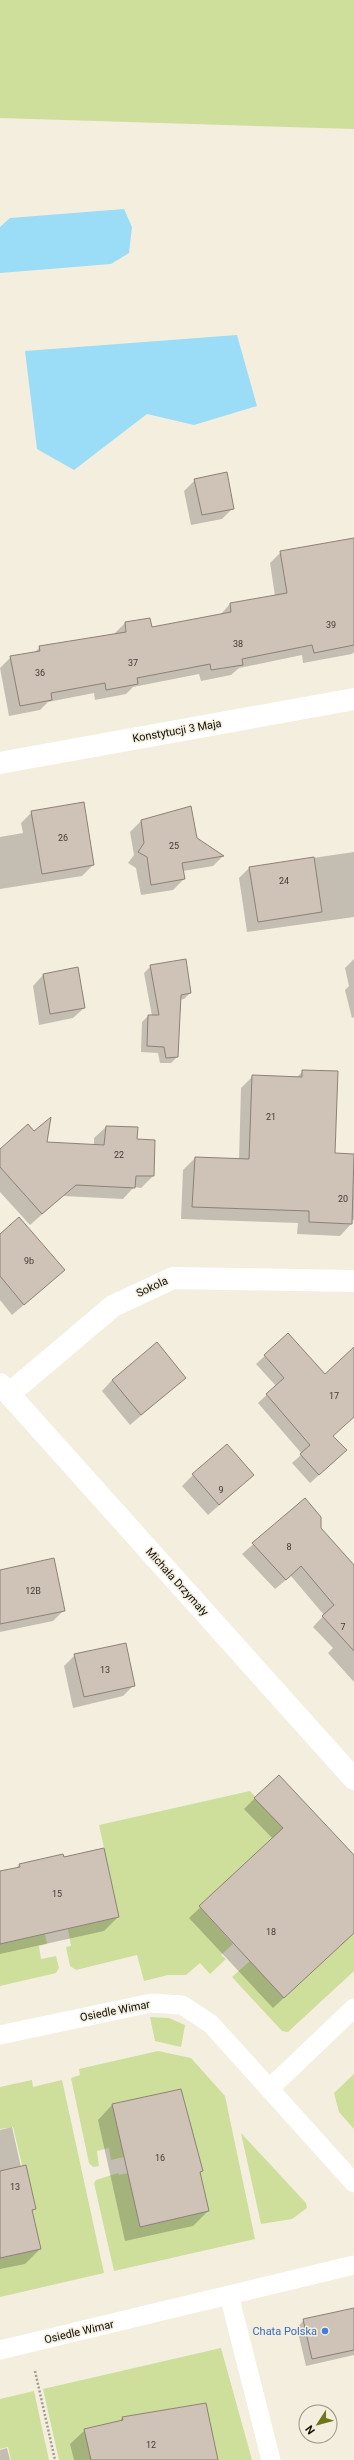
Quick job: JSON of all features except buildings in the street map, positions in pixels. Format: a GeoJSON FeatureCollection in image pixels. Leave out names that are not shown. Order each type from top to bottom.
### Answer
{"type":"FeatureCollection","features":[{"type":"Feature","properties":{"kind":"street","name":"Konstytucji 3 Maja"},"geometry":{"type":"LineString","coordinates":[[0,763],[354,699]]}},
{"type":"Feature","properties":{"kind":"street","name":"Sokola"},"geometry":{"type":"LineString","coordinates":[[5,1389],[113,1306],[173,1278],[354,1281]]}},
{"type":"Feature","properties":{"kind":"street","name":"Michała Drzymały"},"geometry":{"type":"LineString","coordinates":[[5,1389],[354,1780]]}},
{"type":"Feature","properties":{"kind":"lane","name":"Osiedle Wimar"},"geometry":{"type":"LineString","coordinates":[[0,2036],[151,2003],[182,2004],[211,2024],[354,2183]]}},
{"type":"Feature","properties":{"kind":"lane"},"geometry":{"type":"LineString","coordinates":[[270,2088],[354,2008]]}},
{"type":"Feature","properties":{"kind":"lane","name":"Osiedle Wimar"},"geometry":{"type":"LineString","coordinates":[[0,2350],[354,2265]]}},
{"type":"Feature","properties":{"kind":"lane"},"geometry":{"type":"LineString","coordinates":[[229,2295],[271,2460]]}},
{"type":"Feature","properties":{"kind":"path"},"geometry":{"type":"LineString","coordinates":[[29,2344],[55,2460]]}},
{"type":"Feature","properties":{"kind":"green space"},"geometry":{"type":"Polygon","coordinates":[[[0,0],[354,0],[354,129],[0,118],[0,0]]]}},
{"type":"Feature","properties":{"kind":"green space"},"geometry":{"type":"Polygon","coordinates":[[[250,1791],[354,1904],[354,1971],[288,2032],[282,2031],[232,1977],[250,1961],[251,1858],[199,1906],[233,1944],[221,1955],[226,1959],[210,1974],[200,1963],[186,1975],[168,1975],[144,1981],[137,1955],[76,1970],[70,1966],[66,1947],[71,1946],[68,1929],[119,1917],[99,1825],[250,1791]]]}},
{"type":"Feature","properties":{"kind":"green space"},"geometry":{"type":"Polygon","coordinates":[[[45,1934],[47,1944],[39,1946],[41,1959],[56,1956],[59,1968],[56,1973],[0,1986],[0,1944],[45,1934]]]}},
{"type":"Feature","properties":{"kind":"green space"},"geometry":{"type":"Polygon","coordinates":[[[150,2017],[169,2018],[185,2025],[181,2047],[155,2041],[150,2017]]]}},
{"type":"Feature","properties":{"kind":"green space"},"geometry":{"type":"Polygon","coordinates":[[[158,2051],[191,2058],[225,2096],[255,2239],[114,2271],[94,2183],[96,2180],[118,2173],[119,2175],[128,2173],[140,2227],[208,2211],[200,2172],[203,2171],[181,2089],[112,2104],[124,2157],[111,2160],[109,2148],[97,2151],[99,2166],[93,2167],[89,2163],[71,2078],[80,2075],[79,2069],[158,2051]]]}},
{"type":"Feature","properties":{"kind":"green space"},"geometry":{"type":"Polygon","coordinates":[[[354,2074],[354,2129],[339,2112],[334,2093],[354,2074]]]}},
{"type":"Feature","properties":{"kind":"green space"},"geometry":{"type":"Polygon","coordinates":[[[32,2080],[33,2087],[62,2080],[104,2273],[0,2297],[0,2258],[41,2249],[32,2210],[36,2209],[26,2165],[22,2165],[13,2127],[0,2129],[0,2087],[32,2080]]]}},
{"type":"Feature","properties":{"kind":"green space"},"geometry":{"type":"Polygon","coordinates":[[[241,2133],[306,2203],[307,2208],[292,2219],[261,2224],[241,2133]]]}},
{"type":"Feature","properties":{"kind":"green space"},"geometry":{"type":"Polygon","coordinates":[[[221,2348],[252,2460],[218,2460],[205,2403],[122,2417],[123,2420],[91,2460],[59,2460],[43,2389],[221,2348]]]}},
{"type":"Feature","properties":{"kind":"green space"},"geometry":{"type":"Polygon","coordinates":[[[34,2391],[49,2460],[11,2460],[8,2447],[0,2449],[0,2399],[34,2391]]]}},
{"type":"Feature","properties":{"kind":"water"},"geometry":{"type":"Polygon","coordinates":[[[124,209],[132,227],[129,253],[111,264],[0,273],[0,227],[10,218],[124,209]]]}},
{"type":"Feature","properties":{"kind":"water"},"geometry":{"type":"Polygon","coordinates":[[[237,335],[257,406],[194,425],[147,414],[74,470],[37,449],[25,351],[237,335]]]}},
{"type":"Feature","properties":{"kind":"place","name":"Chata Polska"},"geometry":{"type":"Point","coordinates":[325,2331]}}]}
